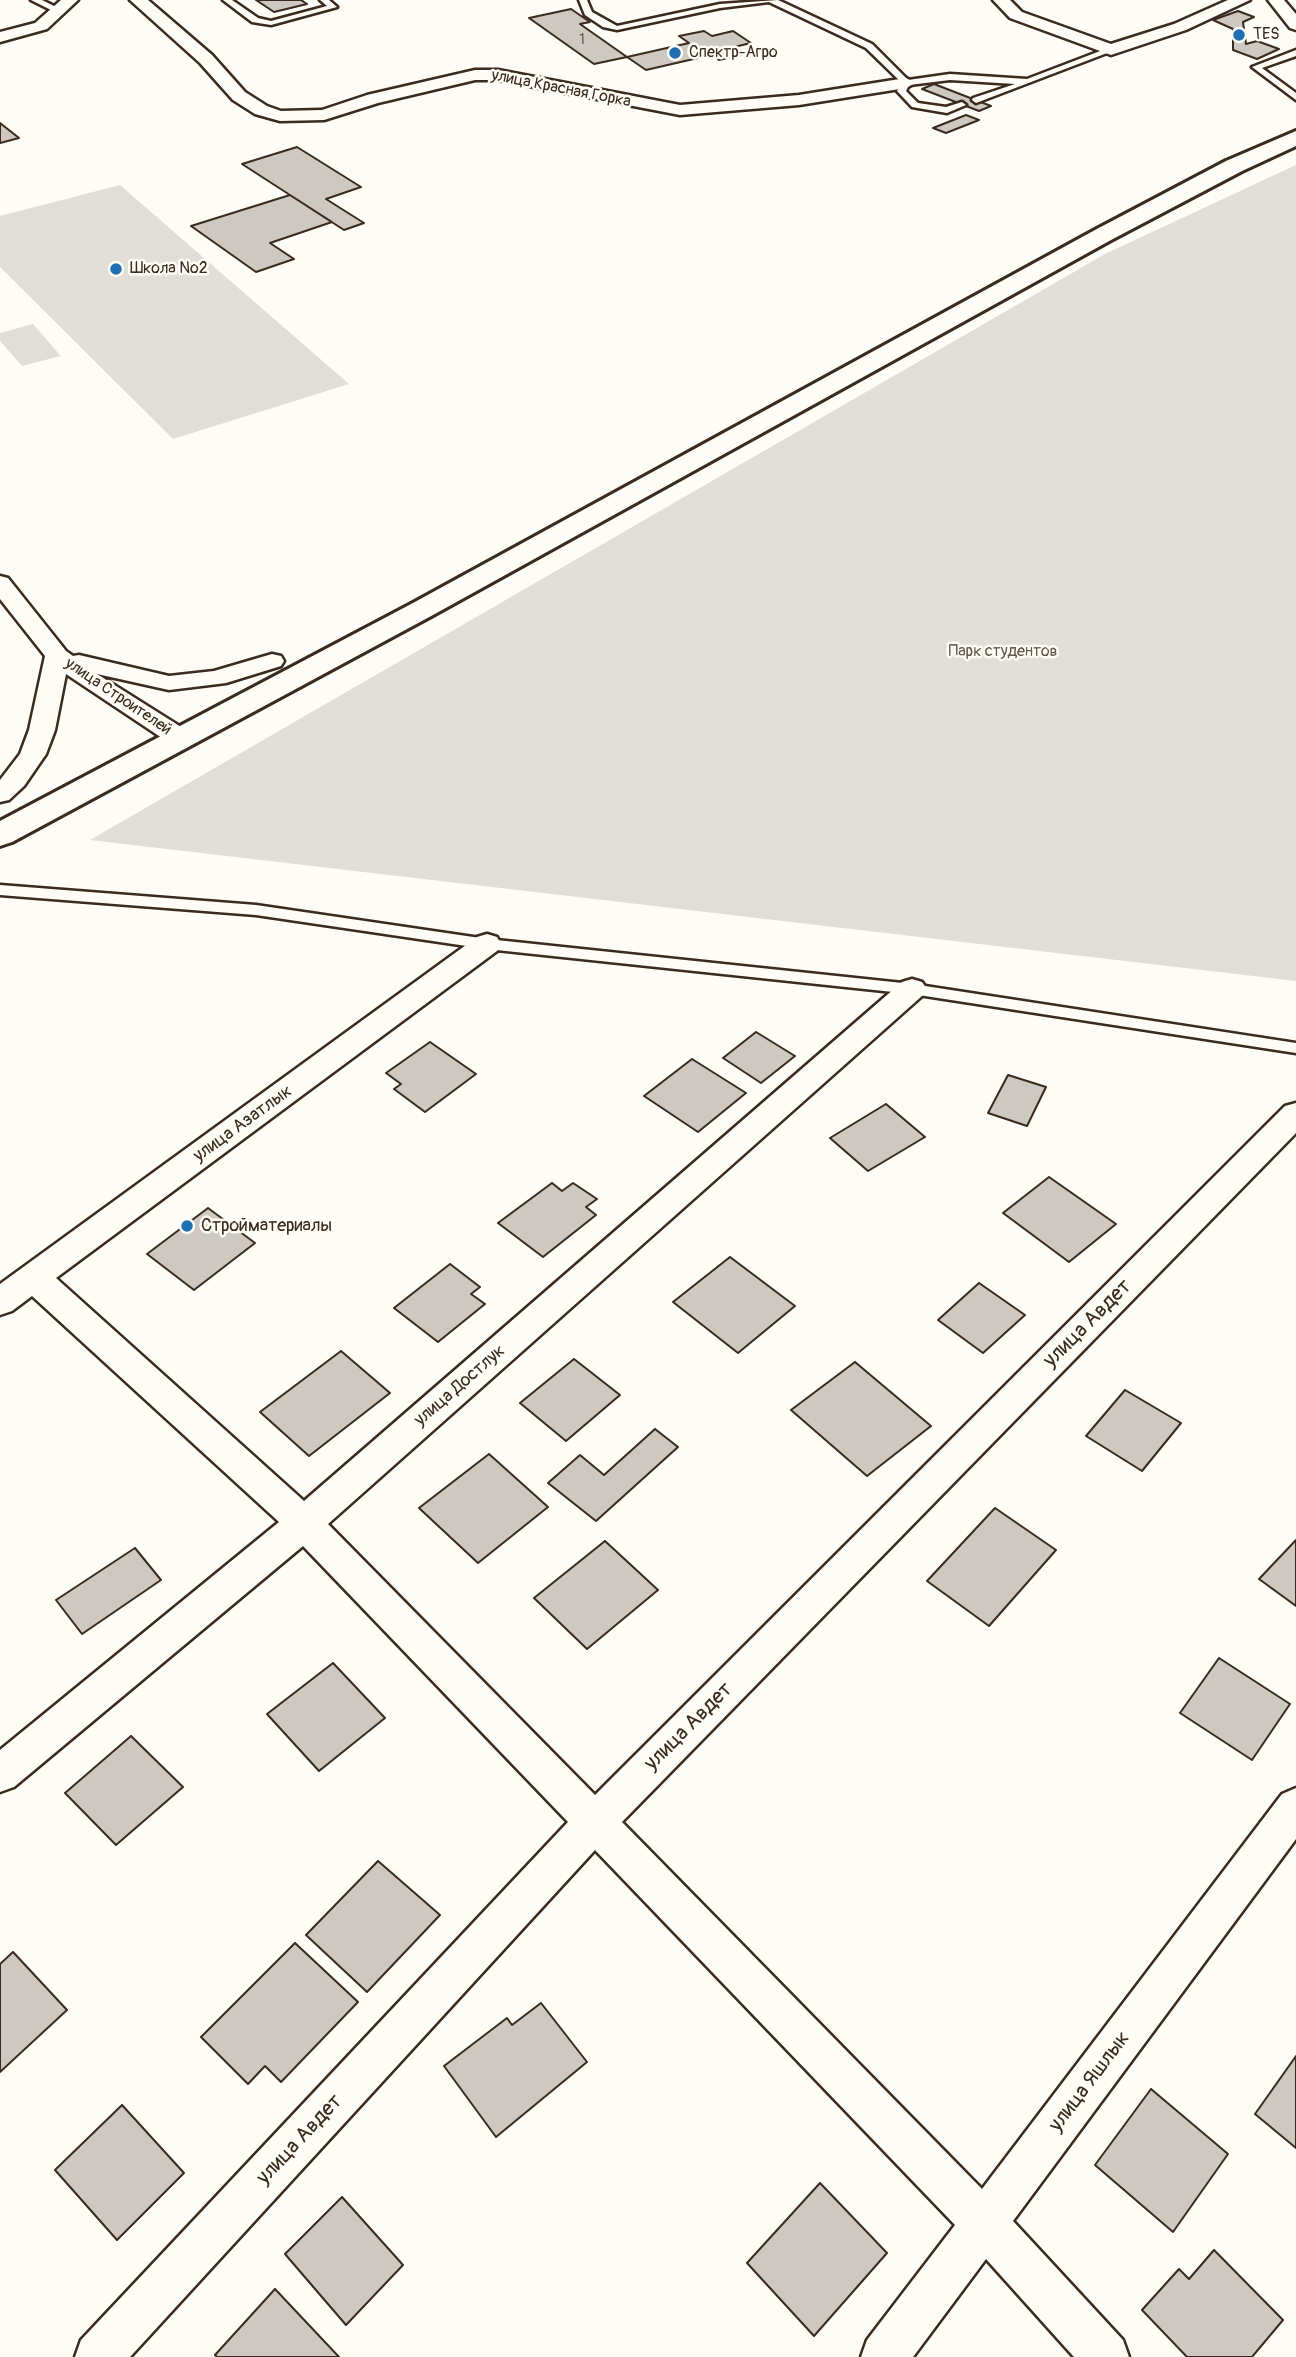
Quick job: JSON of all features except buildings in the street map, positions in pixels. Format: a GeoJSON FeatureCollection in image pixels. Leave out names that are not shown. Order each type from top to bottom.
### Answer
{"type":"FeatureCollection","features":[{"type":"Feature","properties":{"kind":"main road"},"geometry":{"type":"LineString","coordinates":[[444,569],[1077,221],[1296,116]]}},
{"type":"Feature","properties":{"kind":"main road"},"geometry":{"type":"LineString","coordinates":[[0,805],[176,719],[447,596],[1079,248],[1234,166],[1296,138]]}},
{"type":"Feature","properties":{"kind":"main road"},"geometry":{"type":"LineString","coordinates":[[0,835],[176,719],[297,648]]}},
{"type":"Feature","properties":{"kind":"street","name":"улица Красная Горка"},"geometry":{"type":"LineString","coordinates":[[138,0],[205,59],[240,96],[261,110],[281,116],[324,116],[373,99],[475,75],[498,75],[680,110],[799,100],[906,83]]}},
{"type":"Feature","properties":{"kind":"street"},"geometry":{"type":"LineString","coordinates":[[1001,0],[1016,15],[1111,50],[1180,27],[1242,0]]}},
{"type":"Feature","properties":{"kind":"street"},"geometry":{"type":"LineString","coordinates":[[1276,0],[1296,25]]}},
{"type":"Feature","properties":{"kind":"street"},"geometry":{"type":"LineString","coordinates":[[0,37],[41,26],[64,5]]}},
{"type":"Feature","properties":{"kind":"street","name":"улица Строителей"},"geometry":{"type":"LineString","coordinates":[[0,583],[57,656],[176,719]]}},
{"type":"Feature","properties":{"kind":"street"},"geometry":{"type":"LineString","coordinates":[[0,794],[15,780],[33,754],[42,730],[57,656]]}},
{"type":"Feature","properties":{"kind":"street","name":"улица Строителей"},"geometry":{"type":"LineString","coordinates":[[57,656],[169,683],[217,678],[272,661]]}},
{"type":"Feature","properties":{"kind":"street","name":"улица Азатлык"},"geometry":{"type":"LineString","coordinates":[[0,1302],[486,944]]}},
{"type":"Feature","properties":{"kind":"street","name":"улица Достлук"},"geometry":{"type":"LineString","coordinates":[[0,1774],[304,1523],[912,989]]}},
{"type":"Feature","properties":{"kind":"street","name":"улица Авдет"},"geometry":{"type":"LineString","coordinates":[[98,2357],[596,1822],[1296,1114]]}},
{"type":"Feature","properties":{"kind":"street"},"geometry":{"type":"LineString","coordinates":[[34,1278],[304,1523],[984,2224],[1106,2357]]}},
{"type":"Feature","properties":{"kind":"street","name":"улица Яшлык"},"geometry":{"type":"LineString","coordinates":[[884,2357],[1296,1807]]}},
{"type":"Feature","properties":{"kind":"lane"},"geometry":{"type":"LineString","coordinates":[[35,0],[64,5]]}},
{"type":"Feature","properties":{"kind":"lane"},"geometry":{"type":"LineString","coordinates":[[228,0],[255,20],[271,23],[333,7],[324,0]]}},
{"type":"Feature","properties":{"kind":"lane"},"geometry":{"type":"LineString","coordinates":[[583,0],[588,13],[606,25],[617,28],[720,6],[770,0],[869,46],[906,83]]}},
{"type":"Feature","properties":{"kind":"lane"},"geometry":{"type":"LineString","coordinates":[[976,100],[1111,50]]}},
{"type":"Feature","properties":{"kind":"lane"},"geometry":{"type":"LineString","coordinates":[[1296,53],[1256,67],[1296,97]]}},
{"type":"Feature","properties":{"kind":"lane"},"geometry":{"type":"LineString","coordinates":[[906,83],[950,77],[1028,82]]}},
{"type":"Feature","properties":{"kind":"lane"},"geometry":{"type":"LineString","coordinates":[[906,83],[901,91],[915,105],[947,110],[962,104]]}},
{"type":"Feature","properties":{"kind":"lane"},"geometry":{"type":"LineString","coordinates":[[0,890],[256,910],[486,944],[912,989],[1296,1048]]}},
{"type":"Feature","properties":{"kind":"green space","name":"Парк студентов"},"geometry":{"type":"Polygon","coordinates":[[[1296,165],[1296,981],[90,840],[1105,254],[1296,165]]]}},
{"type":"Feature","properties":{"kind":"green space"},"geometry":{"type":"Polygon","coordinates":[[[120,185],[349,384],[173,439],[0,267],[0,216],[120,185]]]}},
{"type":"Feature","properties":{"kind":"green space"},"geometry":{"type":"Polygon","coordinates":[[[33,324],[61,356],[22,366],[0,341],[0,333],[33,324]]]}},
{"type":"Feature","properties":{"kind":"place","name":"TES"},"geometry":{"type":"Point","coordinates":[1239,35]}},
{"type":"Feature","properties":{"kind":"place","name":"Спектр-Агро"},"geometry":{"type":"Point","coordinates":[675,53]}},
{"type":"Feature","properties":{"kind":"place","name":"Школа №2"},"geometry":{"type":"Point","coordinates":[116,269]}},
{"type":"Feature","properties":{"kind":"place","name":"Стройматериалы"},"geometry":{"type":"Point","coordinates":[187,1226]}}]}
